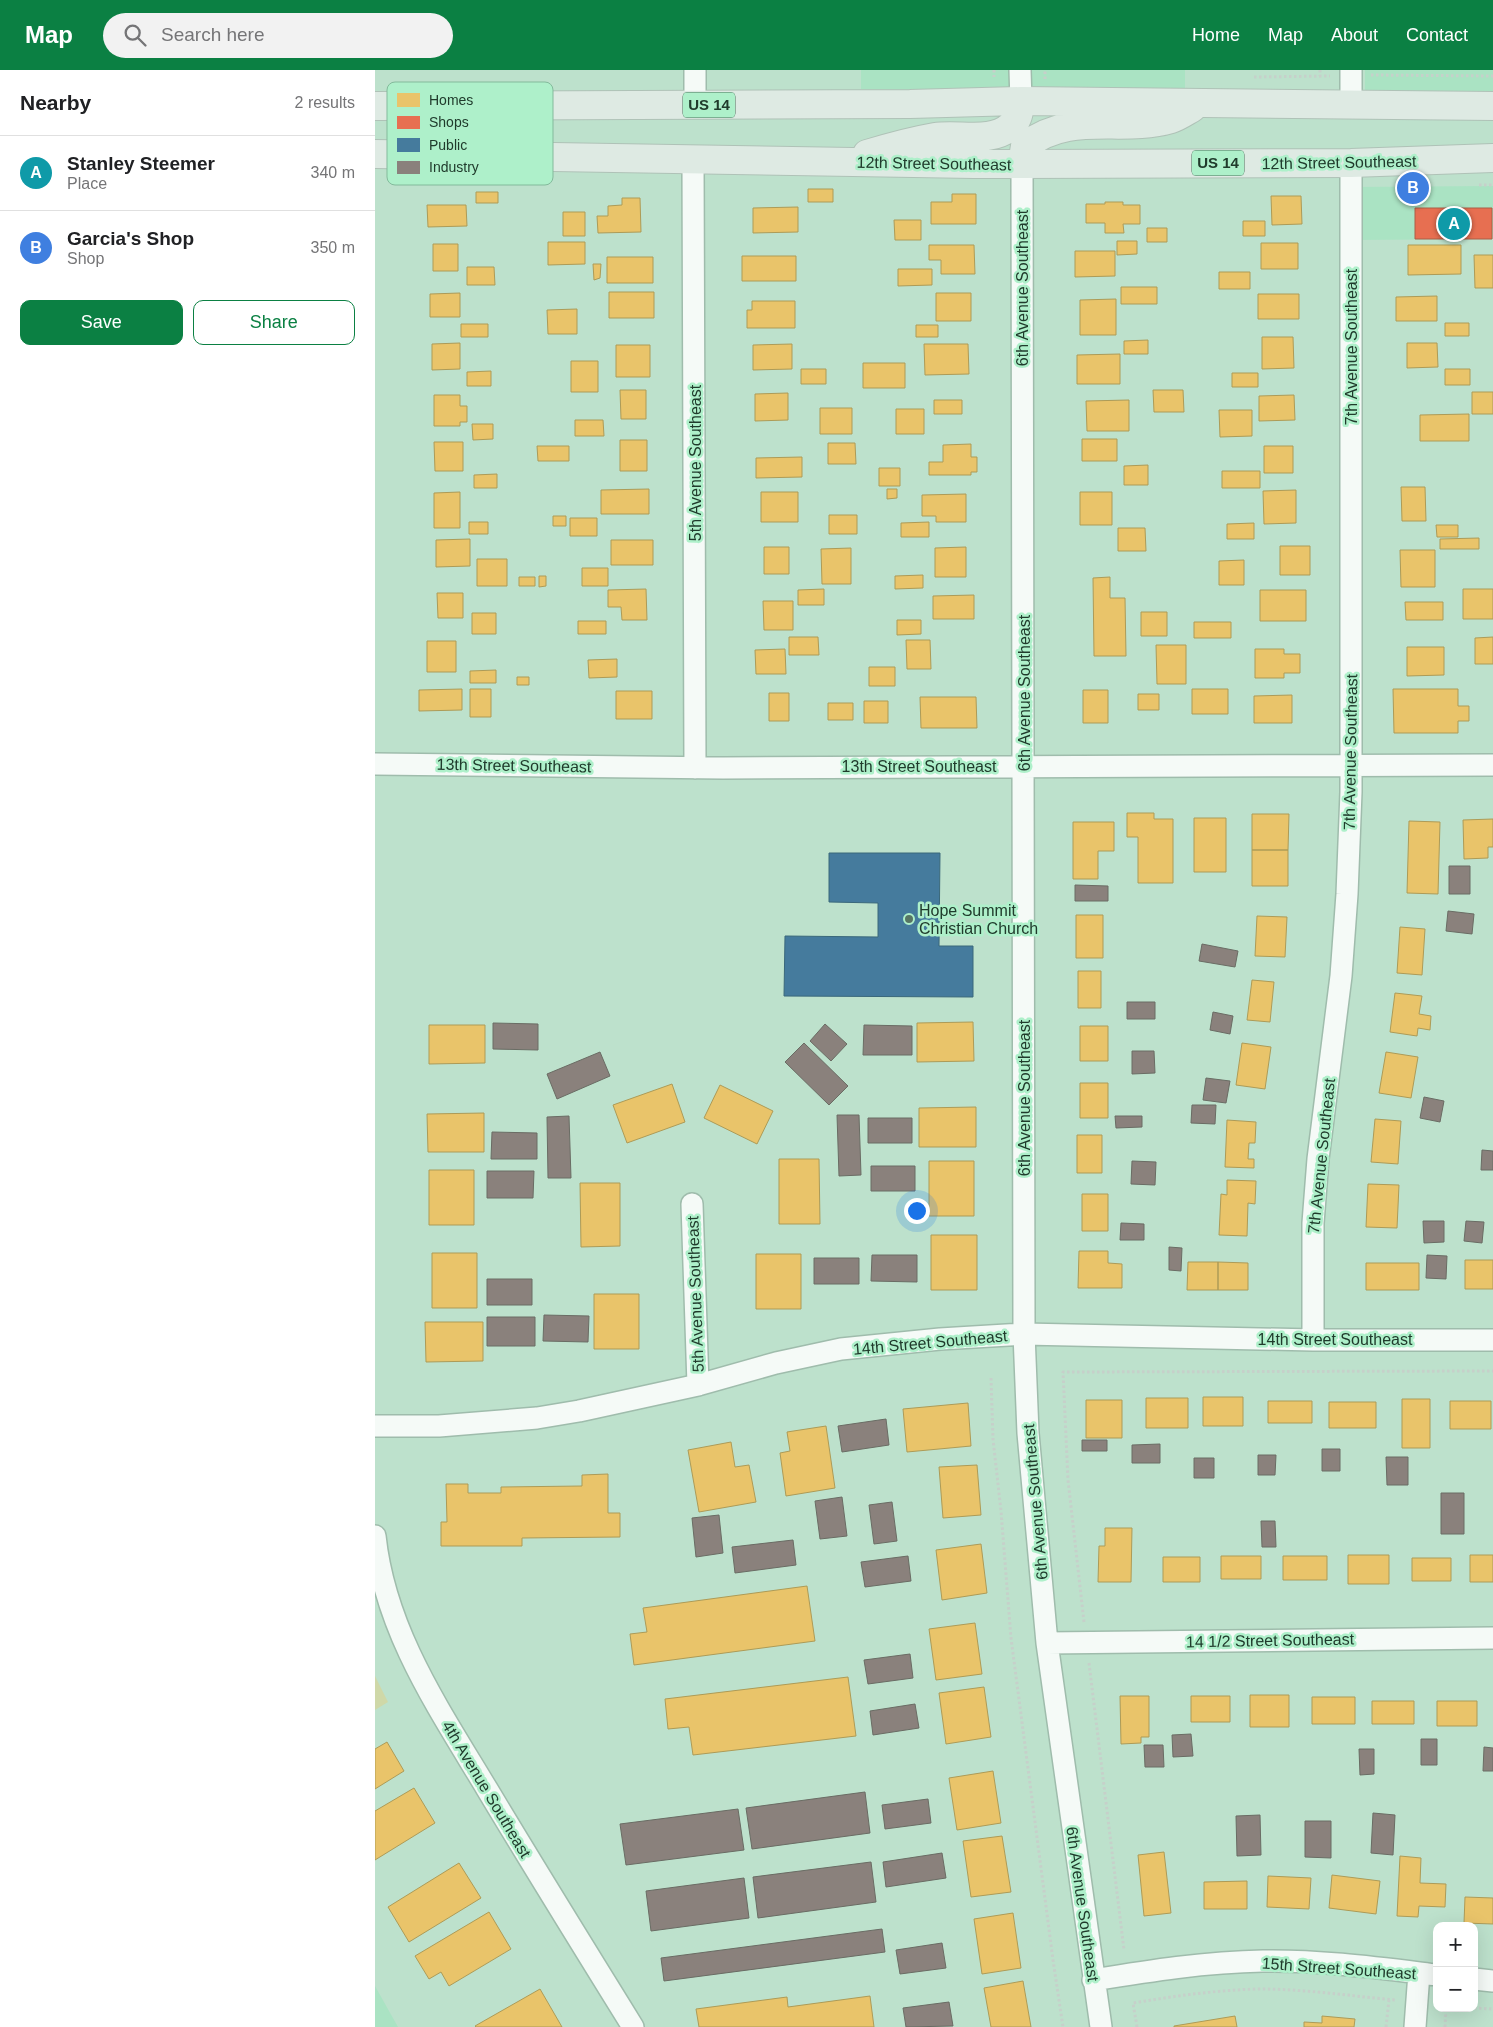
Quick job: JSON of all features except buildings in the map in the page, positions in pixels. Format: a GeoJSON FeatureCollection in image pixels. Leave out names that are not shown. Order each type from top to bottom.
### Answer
{"type":"FeatureCollection","features":[{"type":"Feature","properties":{"kind":"main road","name":"US 14"},"geometry":{"type":"LineString","coordinates":[[553,105],[1021,101],[1493,106]]}},
{"type":"Feature","properties":{"kind":"main road"},"geometry":{"type":"LineString","coordinates":[[845,162],[899,144],[938,137],[981,137],[995,134],[1010,128],[1017,120],[1021,101]]}},
{"type":"Feature","properties":{"kind":"main road"},"geometry":{"type":"LineString","coordinates":[[1022,164],[1025,146],[1038,136],[1053,130],[1073,126],[1147,123],[1173,119],[1202,102]]}},
{"type":"Feature","properties":{"kind":"main road","name":"12th Street Southeast"},"geometry":{"type":"LineString","coordinates":[[553,156],[1022,164],[1351,163],[1493,158]]}},
{"type":"Feature","properties":{"kind":"street"},"geometry":{"type":"LineString","coordinates":[[695,70],[695,105]]}},
{"type":"Feature","properties":{"kind":"street"},"geometry":{"type":"LineString","coordinates":[[1021,70],[1021,101]]}},
{"type":"Feature","properties":{"kind":"street"},"geometry":{"type":"LineString","coordinates":[[1351,70],[1351,105]]}},
{"type":"Feature","properties":{"kind":"street","name":"5th Avenue Southeast"},"geometry":{"type":"LineString","coordinates":[[693,158],[695,768]]}},
{"type":"Feature","properties":{"kind":"street","name":"7th Avenue Southeast"},"geometry":{"type":"LineString","coordinates":[[1313,1340],[1313,1223],[1318,1159],[1341,976],[1347,894],[1352,765],[1351,163]]}},
{"type":"Feature","properties":{"kind":"street","name":"6th Avenue Southeast"},"geometry":{"type":"LineString","coordinates":[[1022,164],[1025,1334],[1028,1433],[1047,1643],[1101,2027]]}},
{"type":"Feature","properties":{"kind":"street","name":"13th Street Southeast"},"geometry":{"type":"LineString","coordinates":[[375,764],[695,768],[1493,765]]}},
{"type":"Feature","properties":{"kind":"street","name":"5th Avenue Southeast"},"geometry":{"type":"LineString","coordinates":[[692,1204],[697,1384]]}},
{"type":"Feature","properties":{"kind":"street","name":"14th Street Southeast"},"geometry":{"type":"LineString","coordinates":[[375,1426],[447,1426],[537,1418],[579,1411],[841,1349],[940,1339],[1025,1334],[1313,1340],[1493,1340]]}},
{"type":"Feature","properties":{"kind":"street","name":"4th Avenue Southeast"},"geometry":{"type":"LineString","coordinates":[[375,1536],[390,1608],[417,1671],[507,1823],[633,2027]]}},
{"type":"Feature","properties":{"kind":"street","name":"14 1/2 Street Southeast"},"geometry":{"type":"LineString","coordinates":[[1047,1643],[1493,1638]]}},
{"type":"Feature","properties":{"kind":"street","name":"15th Street Southeast"},"geometry":{"type":"LineString","coordinates":[[1093,1980],[1169,1968],[1264,1961],[1428,1974]]}},
{"type":"Feature","properties":{"kind":"street"},"geometry":{"type":"LineString","coordinates":[[1415,2027],[1428,1974]]}},
{"type":"Feature","properties":{"kind":"street"},"geometry":{"type":"LineString","coordinates":[[1478,1979],[1493,1981]]}},
{"type":"Feature","properties":{"kind":"path"},"geometry":{"type":"LineString","coordinates":[[1320,70],[1320,76]]}},
{"type":"Feature","properties":{"kind":"path"},"geometry":{"type":"LineString","coordinates":[[1375,70],[1375,74],[1493,76]]}},
{"type":"Feature","properties":{"kind":"path"},"geometry":{"type":"LineString","coordinates":[[1083,1612],[1067,1480],[1063,1372],[1493,1371]]}},
{"type":"Feature","properties":{"kind":"path"},"geometry":{"type":"LineString","coordinates":[[991,1378],[993,1440],[1001,1511],[1011,1638],[1063,2027]]}},
{"type":"Feature","properties":{"kind":"path"},"geometry":{"type":"LineString","coordinates":[[1090,1668],[1125,1950]]}},
{"type":"Feature","properties":{"kind":"path"},"geometry":{"type":"LineString","coordinates":[[1137,2027],[1133,2003],[1189,1994],[1259,1989],[1340,1994],[1389,2000],[1387,2027]]}},
{"type":"Feature","properties":{"kind":"path"},"geometry":{"type":"LineString","coordinates":[[1478,2008],[1493,2009]]}},
{"type":"Feature","properties":{"kind":"path"},"geometry":{"type":"LineString","coordinates":[[1445,2027],[1446,2012]]}},
{"type":"Feature","properties":{"kind":"shaded area"},"geometry":{"type":"Polygon","coordinates":[[[861,70],[1185,70],[1185,92],[861,89],[861,70]]]}},
{"type":"Feature","properties":{"kind":"shaded area"},"geometry":{"type":"Polygon","coordinates":[[[1365,70],[1493,70],[1493,94],[1365,94],[1365,70]]]}},
{"type":"Feature","properties":{"kind":"shaded area"},"geometry":{"type":"Polygon","coordinates":[[[1493,186],[1493,239],[1351,240],[1351,187],[1493,186]]]}},
{"type":"Feature","properties":{"kind":"shaded area"},"geometry":{"type":"Polygon","coordinates":[[[375,1676],[388,1702],[375,1710],[375,1676]]]}},
{"type":"Feature","properties":{"kind":"shaded area"},"geometry":{"type":"Polygon","coordinates":[[[375,1986],[398,2027],[375,2027],[375,1986]]]}},
{"type":"Feature","properties":{"kind":"place","name":"Garcia's Shop"},"geometry":{"type":"Point","coordinates":[1413,188]}},
{"type":"Feature","properties":{"kind":"place","name":"Stanley Steemer"},"geometry":{"type":"Point","coordinates":[1454,224]}},
{"type":"Feature","properties":{"kind":"place","name":"Hope Summit Christian Church"},"geometry":{"type":"Point","coordinates":[909,919]}}]}
